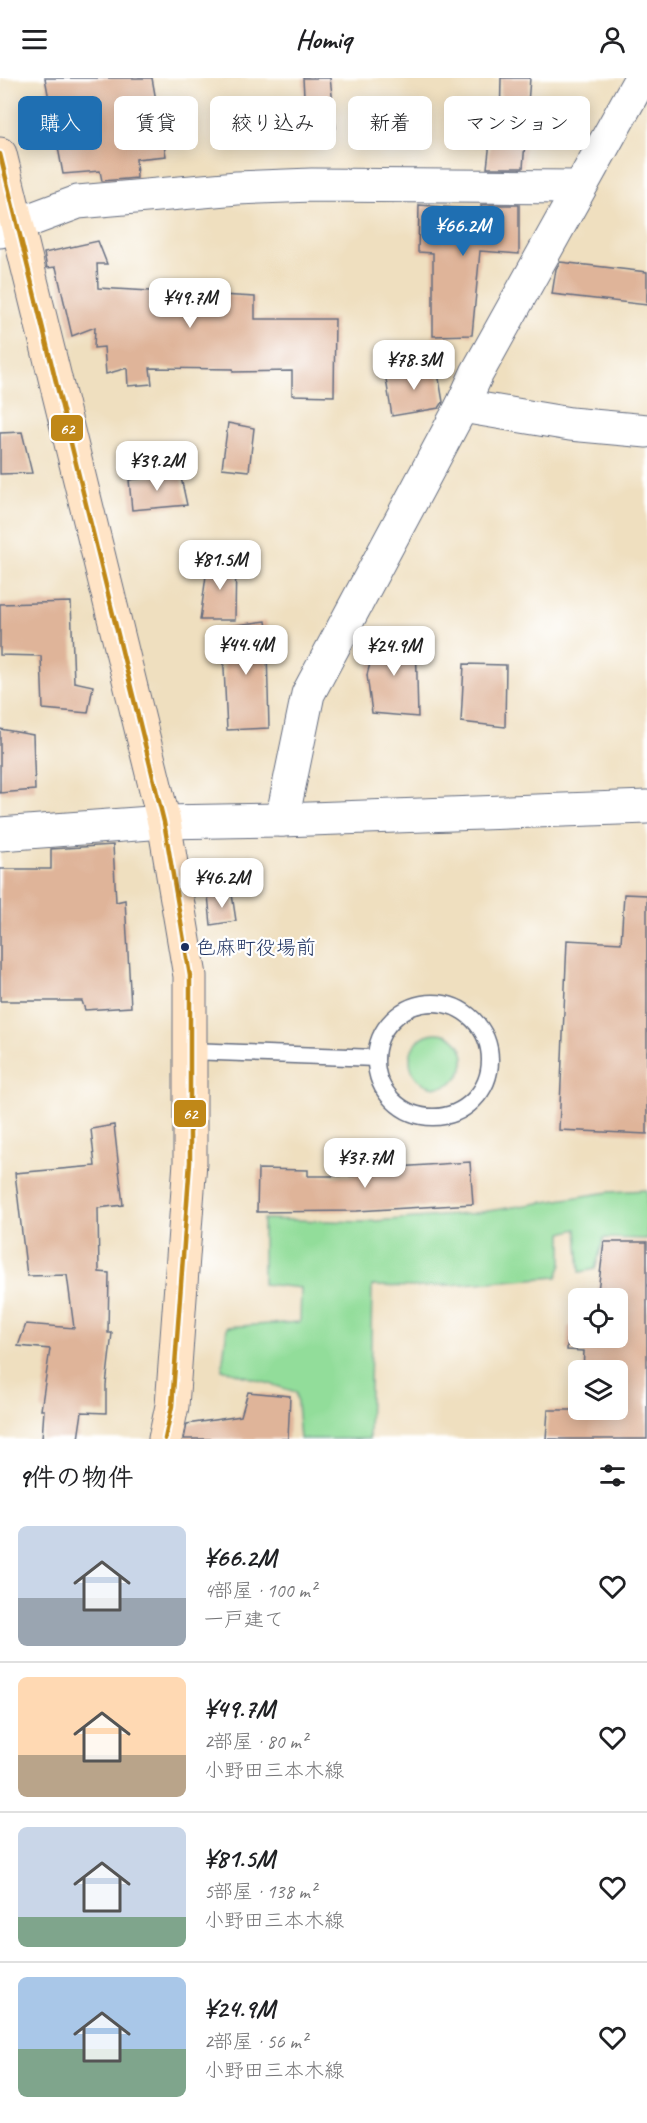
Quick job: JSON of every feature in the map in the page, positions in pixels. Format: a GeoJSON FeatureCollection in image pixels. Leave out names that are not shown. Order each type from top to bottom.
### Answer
{"type":"FeatureCollection","features":[{"type":"Feature","properties":{"kind":"main road"},"geometry":{"type":"LineString","coordinates":[[0,154],[9,228],[164,822],[190,976],[189,1173],[171,1406],[165,1439]]}},
{"type":"Feature","properties":{"kind":"street"},"geometry":{"type":"LineString","coordinates":[[282,820],[308,694],[462,406],[477,373],[640,78]]}},
{"type":"Feature","properties":{"kind":"street"},"geometry":{"type":"LineString","coordinates":[[9,228],[78,201],[237,188],[312,185],[579,187]]}},
{"type":"Feature","properties":{"kind":"street"},"geometry":{"type":"LineString","coordinates":[[462,406],[570,424],[647,431]]}},
{"type":"Feature","properties":{"kind":"street"},"geometry":{"type":"LineString","coordinates":[[0,834],[164,822],[647,807]]}},
{"type":"Feature","properties":{"kind":"lane"},"geometry":{"type":"LineString","coordinates":[[434,1003],[452,1006],[467,1015],[480,1027],[488,1046],[490,1065],[485,1084],[474,1100],[458,1112],[439,1117],[419,1116],[402,1108],[387,1095],[378,1078],[376,1058],[379,1040],[388,1025],[401,1013],[417,1005],[434,1003]]}},
{"type":"Feature","properties":{"kind":"lane"},"geometry":{"type":"LineString","coordinates":[[190,1051],[376,1058]]}},
{"type":"Feature","properties":{"kind":"green space"},"geometry":{"type":"Polygon","coordinates":[[[437,1033],[447,1035],[456,1041],[462,1050],[464,1060],[462,1070],[456,1079],[447,1085],[437,1087],[427,1085],[418,1079],[412,1070],[410,1060],[412,1050],[418,1041],[427,1035],[437,1033]]]}},
{"type":"Feature","properties":{"kind":"green space"},"geometry":{"type":"Polygon","coordinates":[[[647,1190],[647,1239],[604,1238],[595,1269],[580,1272],[577,1229],[562,1233],[562,1264],[557,1277],[421,1287],[372,1286],[369,1439],[300,1439],[296,1392],[222,1369],[227,1327],[300,1322],[301,1288],[263,1284],[263,1219],[362,1222],[469,1214],[609,1192],[647,1190]]]}},
{"type":"Feature","properties":{"kind":"building"},"geometry":{"type":"Polygon","coordinates":[[[45,78],[152,78],[155,96],[114,96],[114,150],[165,150],[166,156],[136,159],[137,178],[102,181],[100,171],[63,174],[58,150],[102,150],[102,96],[48,96],[45,78]]]}},
{"type":"Feature","properties":{"kind":"building"},"geometry":{"type":"Polygon","coordinates":[[[303,78],[330,78],[332,96],[304,96],[303,78]]]}},
{"type":"Feature","properties":{"kind":"building"},"geometry":{"type":"Polygon","coordinates":[[[501,78],[530,78],[529,96],[501,96],[501,78]]]}},
{"type":"Feature","properties":{"kind":"building"},"geometry":{"type":"Polygon","coordinates":[[[489,150],[524,150],[523,168],[487,168],[489,150]]]}},
{"type":"Feature","properties":{"kind":"building"},"geometry":{"type":"Polygon","coordinates":[[[419,205],[481,210],[481,205],[519,205],[519,254],[480,251],[472,335],[433,336],[433,253],[418,252],[419,205]]]}},
{"type":"Feature","properties":{"kind":"building"},"geometry":{"type":"Polygon","coordinates":[[[98,241],[107,264],[97,264],[98,288],[255,297],[255,319],[335,319],[334,396],[292,395],[292,371],[233,372],[233,369],[150,368],[152,384],[128,386],[127,368],[106,374],[104,347],[94,348],[95,327],[72,336],[56,267],[47,268],[44,253],[98,241]]]}},
{"type":"Feature","properties":{"kind":"building"},"geometry":{"type":"Polygon","coordinates":[[[560,262],[647,272],[647,305],[552,294],[556,269],[560,262]]]}},
{"type":"Feature","properties":{"kind":"building"},"geometry":{"type":"Polygon","coordinates":[[[437,367],[443,402],[439,408],[392,416],[385,373],[437,367]]]}},
{"type":"Feature","properties":{"kind":"building"},"geometry":{"type":"Polygon","coordinates":[[[228,423],[254,428],[249,471],[222,468],[228,423]]]}},
{"type":"Feature","properties":{"kind":"building"},"geometry":{"type":"Polygon","coordinates":[[[22,432],[32,473],[0,474],[0,433],[22,432]]]}},
{"type":"Feature","properties":{"kind":"building"},"geometry":{"type":"Polygon","coordinates":[[[180,473],[187,505],[132,510],[129,480],[180,473]]]}},
{"type":"Feature","properties":{"kind":"building"},"geometry":{"type":"Polygon","coordinates":[[[236,560],[235,620],[200,620],[208,561],[236,560]]]}},
{"type":"Feature","properties":{"kind":"building"},"geometry":{"type":"Polygon","coordinates":[[[71,602],[74,682],[93,686],[88,713],[43,709],[41,656],[0,655],[0,604],[71,602]]]}},
{"type":"Feature","properties":{"kind":"building"},"geometry":{"type":"Polygon","coordinates":[[[266,621],[270,649],[267,650],[269,728],[227,730],[222,627],[266,621]]]}},
{"type":"Feature","properties":{"kind":"building"},"geometry":{"type":"Polygon","coordinates":[[[377,636],[416,638],[418,717],[372,713],[367,675],[377,636]]]}},
{"type":"Feature","properties":{"kind":"building"},"geometry":{"type":"Polygon","coordinates":[[[464,664],[506,665],[505,727],[461,722],[464,664]]]}},
{"type":"Feature","properties":{"kind":"building"},"geometry":{"type":"Polygon","coordinates":[[[0,729],[33,735],[35,790],[0,793],[0,729]]]}},
{"type":"Feature","properties":{"kind":"building"},"geometry":{"type":"Polygon","coordinates":[[[113,845],[116,902],[125,900],[131,1007],[85,1010],[82,1001],[0,1001],[0,869],[51,869],[51,849],[113,845]]]}},
{"type":"Feature","properties":{"kind":"building"},"geometry":{"type":"Polygon","coordinates":[[[232,894],[236,921],[211,925],[208,895],[232,894]]]}},
{"type":"Feature","properties":{"kind":"building"},"geometry":{"type":"Polygon","coordinates":[[[624,894],[647,895],[647,1134],[559,1130],[567,940],[621,943],[624,894]]]}},
{"type":"Feature","properties":{"kind":"building"},"geometry":{"type":"Polygon","coordinates":[[[114,1125],[123,1205],[98,1208],[99,1272],[109,1273],[108,1333],[112,1333],[106,1385],[106,1413],[82,1412],[78,1439],[42,1439],[44,1410],[41,1410],[50,1349],[18,1346],[26,1324],[74,1328],[67,1275],[27,1276],[15,1173],[95,1166],[91,1129],[114,1125]]]}},
{"type":"Feature","properties":{"kind":"building"},"geometry":{"type":"Polygon","coordinates":[[[470,1162],[473,1204],[357,1211],[257,1212],[258,1169],[308,1170],[308,1176],[354,1176],[354,1170],[470,1162]]]}},
{"type":"Feature","properties":{"kind":"building"},"geometry":{"type":"Polygon","coordinates":[[[604,1242],[647,1242],[647,1439],[546,1439],[548,1410],[568,1410],[568,1420],[628,1420],[628,1360],[584,1360],[584,1351],[567,1350],[568,1327],[568,1348],[628,1348],[628,1288],[598,1288],[604,1242]]]}},
{"type":"Feature","properties":{"kind":"building"},"geometry":{"type":"Polygon","coordinates":[[[248,1392],[290,1396],[288,1439],[184,1439],[187,1424],[241,1416],[248,1392]]]}},
{"type":"Feature","properties":{"kind":"transit line","name":"62"},"geometry":{"type":"LineString","coordinates":[[0,154],[164,822],[190,976],[190,1162],[172,1406],[165,1439]]}},
{"type":"Feature","properties":{"kind":"place","name":"色麻町役場前"},"geometry":{"type":"Point","coordinates":[185,947]}}]}
